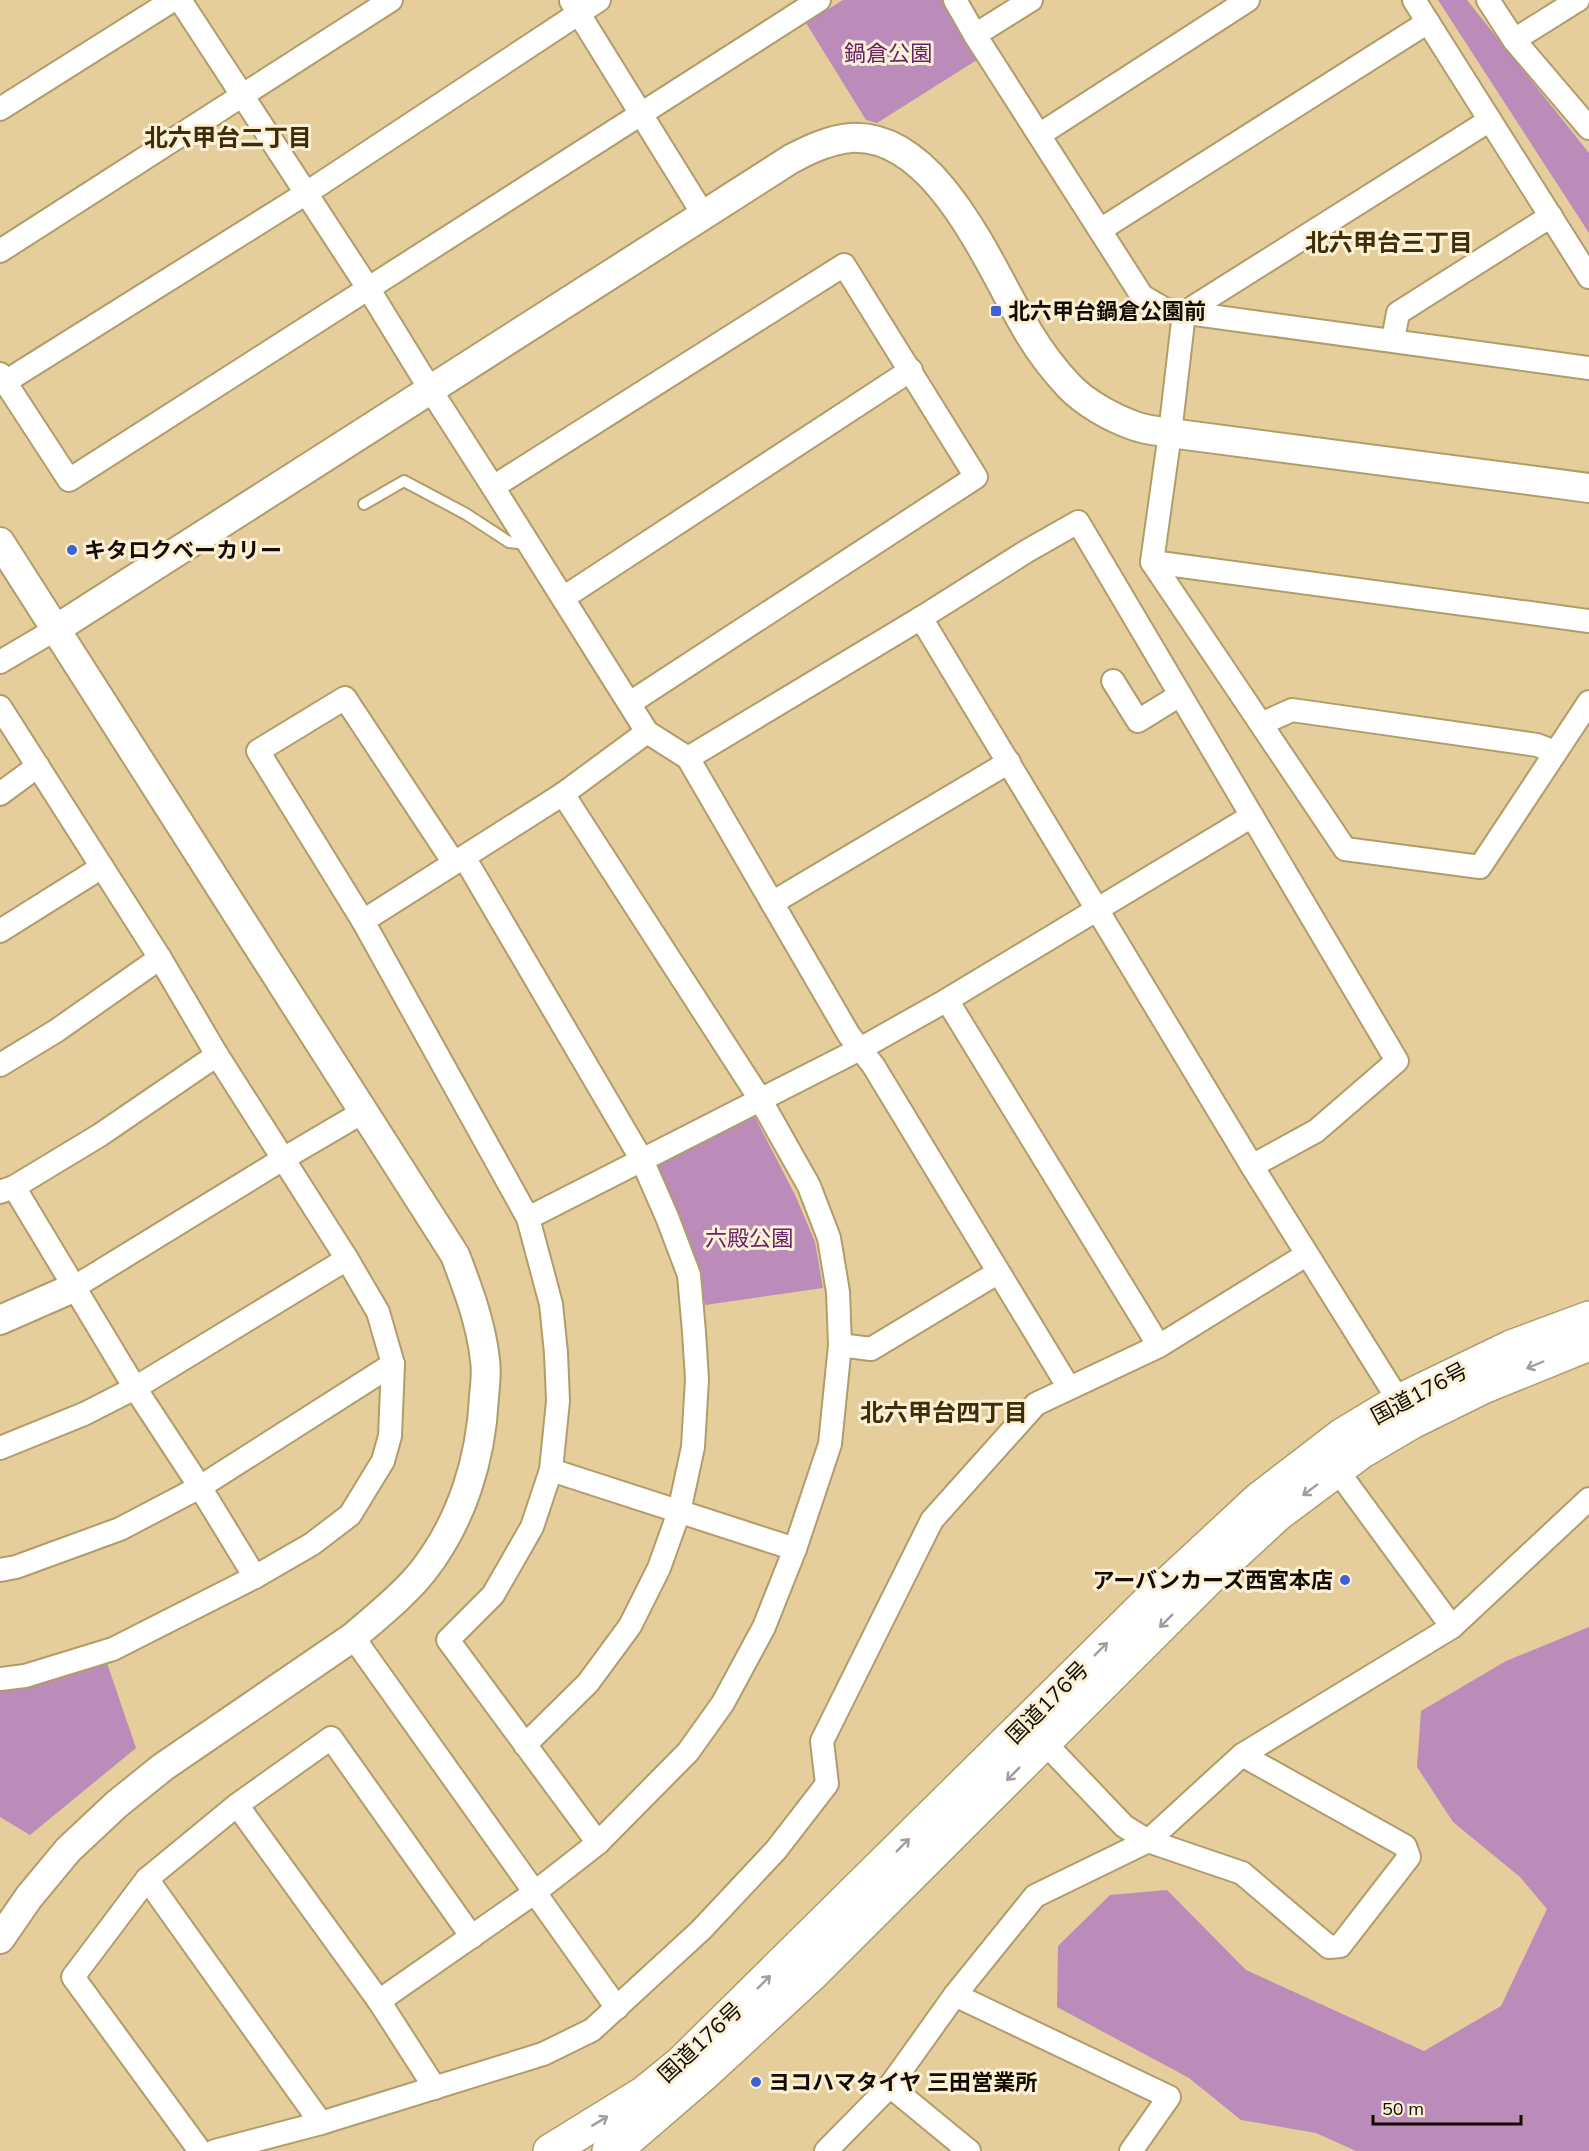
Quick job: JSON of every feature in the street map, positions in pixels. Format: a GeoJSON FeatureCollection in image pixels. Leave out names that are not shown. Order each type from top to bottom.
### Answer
{"type":"FeatureCollection","features":[{"type":"Feature","properties":{"kind":"highway","name":"国道176号"},"geometry":{"type":"LineString","coordinates":[[550,2151],[644,2093],[681,2063],[1147,1603],[1259,1499],[1341,1437],[1399,1401],[1511,1347],[1589,1318]]}},
{"type":"Feature","properties":{"kind":"highway","name":"国道176号"},"geometry":{"type":"LineString","coordinates":[[609,2151],[626,2141],[706,2072],[810,1976],[1213,1574],[1278,1514],[1360,1452],[1412,1422],[1494,1383],[1589,1344]]}},
{"type":"Feature","properties":{"kind":"street"},"geometry":{"type":"LineString","coordinates":[[0,109],[173,0]]}},
{"type":"Feature","properties":{"kind":"street"},"geometry":{"type":"LineString","coordinates":[[180,0],[368,288],[647,732],[688,758],[849,1035],[873,1065],[997,1273],[1069,1388]]}},
{"type":"Feature","properties":{"kind":"street"},"geometry":{"type":"LineString","coordinates":[[0,251],[390,0]]}},
{"type":"Feature","properties":{"kind":"street"},"geometry":{"type":"LineString","coordinates":[[598,0],[574,6],[305,194],[2,378],[69,480],[819,0]]}},
{"type":"Feature","properties":{"kind":"street"},"geometry":{"type":"LineString","coordinates":[[956,0],[975,35],[1143,296],[1166,310],[1589,368]]}},
{"type":"Feature","properties":{"kind":"street"},"geometry":{"type":"LineString","coordinates":[[975,35],[1031,0]]}},
{"type":"Feature","properties":{"kind":"street"},"geometry":{"type":"LineString","coordinates":[[1039,135],[1248,0]]}},
{"type":"Feature","properties":{"kind":"street"},"geometry":{"type":"LineString","coordinates":[[1414,0],[1589,277]]}},
{"type":"Feature","properties":{"kind":"street"},"geometry":{"type":"LineString","coordinates":[[1488,0],[1514,40],[1586,120]]}},
{"type":"Feature","properties":{"kind":"street"},"geometry":{"type":"LineString","coordinates":[[1514,40],[1578,0]]}},
{"type":"Feature","properties":{"kind":"street"},"geometry":{"type":"LineString","coordinates":[[574,6],[703,214]]}},
{"type":"Feature","properties":{"kind":"street"},"geometry":{"type":"LineString","coordinates":[[1100,230],[1428,22]]}},
{"type":"Feature","properties":{"kind":"street"},"geometry":{"type":"LineString","coordinates":[[1184,312],[1490,120]]}},
{"type":"Feature","properties":{"kind":"street"},"geometry":{"type":"LineString","coordinates":[[0,662],[56,629],[791,159],[817,146],[853,138],[896,147],[945,192],[969,224],[1029,334],[1044,356],[1070,387],[1104,412],[1136,427],[1170,433],[1589,488]]}},
{"type":"Feature","properties":{"kind":"street"},"geometry":{"type":"LineString","coordinates":[[1393,340],[1398,314],[1551,216]]}},
{"type":"Feature","properties":{"kind":"street"},"geometry":{"type":"LineString","coordinates":[[494,486],[844,265],[911,370],[976,477],[630,703]]}},
{"type":"Feature","properties":{"kind":"street"},"geometry":{"type":"LineString","coordinates":[[1184,312],[1152,562],[1345,849],[1480,867],[1589,702]]}},
{"type":"Feature","properties":{"kind":"street"},"geometry":{"type":"LineString","coordinates":[[563,598],[911,370]]}},
{"type":"Feature","properties":{"kind":"street"},"geometry":{"type":"LineString","coordinates":[[688,758],[1078,522],[1397,1060],[1316,1131],[1251,1166]]}},
{"type":"Feature","properties":{"kind":"street"},"geometry":{"type":"LineString","coordinates":[[0,542],[455,1255],[474,1305],[486,1362],[483,1431],[472,1477],[453,1526],[423,1572],[353,1637],[163,1767],[117,1804],[68,1850],[29,1897],[0,1939]]}},
{"type":"Feature","properties":{"kind":"street"},"geometry":{"type":"LineString","coordinates":[[1152,562],[1589,621]]}},
{"type":"Feature","properties":{"kind":"street"},"geometry":{"type":"LineString","coordinates":[[921,618],[1099,910],[1251,1166],[1399,1401]]}},
{"type":"Feature","properties":{"kind":"street"},"geometry":{"type":"LineString","coordinates":[[1113,681],[1138,721],[1180,695]]}},
{"type":"Feature","properties":{"kind":"street"},"geometry":{"type":"LineString","coordinates":[[525,1745],[588,1683],[630,1626],[659,1568],[679,1512],[693,1447],[697,1379],[689,1275],[642,1160],[459,860],[345,698],[258,751],[363,921],[528,1218],[551,1304],[558,1401],[551,1470],[532,1527],[493,1595],[448,1640],[525,1745],[598,1843]]}},
{"type":"Feature","properties":{"kind":"street"},"geometry":{"type":"LineString","coordinates":[[0,708],[160,958],[216,1055],[347,1258],[378,1312],[393,1364],[390,1437],[383,1461],[350,1515],[312,1544],[255,1577],[113,1649],[25,1676],[0,1679]]}},
{"type":"Feature","properties":{"kind":"street"},"geometry":{"type":"LineString","coordinates":[[1261,724],[1292,710],[1537,745],[1555,752]]}},
{"type":"Feature","properties":{"kind":"street"},"geometry":{"type":"LineString","coordinates":[[363,921],[563,794],[647,732]]}},
{"type":"Feature","properties":{"kind":"street"},"geometry":{"type":"LineString","coordinates":[[772,903],[1009,762]]}},
{"type":"Feature","properties":{"kind":"street"},"geometry":{"type":"LineString","coordinates":[[0,794],[38,766]]}},
{"type":"Feature","properties":{"kind":"street"},"geometry":{"type":"LineString","coordinates":[[379,2001],[534,1893],[598,1843],[688,1752],[723,1703],[764,1627],[795,1549],[830,1444],[840,1345],[838,1292],[829,1238],[809,1186],[760,1099],[563,794]]}},
{"type":"Feature","properties":{"kind":"street"},"geometry":{"type":"LineString","coordinates":[[528,1218],[860,1049],[948,1000],[1252,816]]}},
{"type":"Feature","properties":{"kind":"street"},"geometry":{"type":"LineString","coordinates":[[0,931],[102,867]]}},
{"type":"Feature","properties":{"kind":"street"},"geometry":{"type":"LineString","coordinates":[[0,1065],[56,1031],[160,958]]}},
{"type":"Feature","properties":{"kind":"street"},"geometry":{"type":"LineString","coordinates":[[948,1000],[1159,1346]]}},
{"type":"Feature","properties":{"kind":"street"},"geometry":{"type":"LineString","coordinates":[[216,1055],[100,1135],[7,1190],[73,1288],[255,1577]]}},
{"type":"Feature","properties":{"kind":"street"},"geometry":{"type":"LineString","coordinates":[[0,1320],[73,1288],[363,1112]]}},
{"type":"Feature","properties":{"kind":"street"},"geometry":{"type":"LineString","coordinates":[[215,2151],[321,2123],[543,2054],[592,2030],[701,1930],[776,1850],[826,1784],[822,1741],[932,1520],[1036,1404],[1159,1346],[1306,1255]]}},
{"type":"Feature","properties":{"kind":"street"},"geometry":{"type":"LineString","coordinates":[[0,1448],[84,1414],[135,1388],[347,1258]]}},
{"type":"Feature","properties":{"kind":"street"},"geometry":{"type":"LineString","coordinates":[[840,1345],[871,1349],[997,1273]]}},
{"type":"Feature","properties":{"kind":"street"},"geometry":{"type":"LineString","coordinates":[[0,1570],[16,1567],[120,1529],[200,1487],[393,1364]]}},
{"type":"Feature","properties":{"kind":"street"},"geometry":{"type":"LineString","coordinates":[[551,1470],[795,1549]]}},
{"type":"Feature","properties":{"kind":"street"},"geometry":{"type":"LineString","coordinates":[[1337,1470],[1452,1627]]}},
{"type":"Feature","properties":{"kind":"street"},"geometry":{"type":"LineString","coordinates":[[835,2147],[890,2086],[955,1995],[1035,1896],[1148,1841],[1242,1755],[1452,1627],[1589,1499]]}},
{"type":"Feature","properties":{"kind":"street"},"geometry":{"type":"LineString","coordinates":[[353,1637],[617,2008]]}},
{"type":"Feature","properties":{"kind":"street"},"geometry":{"type":"LineString","coordinates":[[200,2151],[72,1977],[147,1879],[237,1805],[331,1738],[472,1937]]}},
{"type":"Feature","properties":{"kind":"street"},"geometry":{"type":"LineString","coordinates":[[1044,1742],[1124,1826],[1148,1841],[1242,1873],[1329,1947],[1340,1946],[1409,1857],[1405,1846],[1242,1755]]}},
{"type":"Feature","properties":{"kind":"street"},"geometry":{"type":"LineString","coordinates":[[237,1805],[379,2001],[435,2088]]}},
{"type":"Feature","properties":{"kind":"street"},"geometry":{"type":"LineString","coordinates":[[147,1879],[321,2123]]}},
{"type":"Feature","properties":{"kind":"street"},"geometry":{"type":"LineString","coordinates":[[955,1995],[1168,2097],[1131,2151]]}},
{"type":"Feature","properties":{"kind":"street"},"geometry":{"type":"LineString","coordinates":[[890,2086],[969,2151]]}},
{"type":"Feature","properties":{"kind":"lane"},"geometry":{"type":"LineString","coordinates":[[364,504],[404,481],[466,514],[509,542],[530,544]]}},
{"type":"Feature","properties":{"kind":"green space","name":"鍋倉公園"},"geometry":{"type":"Polygon","coordinates":[[[843,0],[943,0],[980,58],[877,123],[866,120],[806,23],[843,0]]]}},
{"type":"Feature","properties":{"kind":"green space"},"geometry":{"type":"Polygon","coordinates":[[[1438,0],[1467,0],[1589,153],[1589,233],[1438,0]]]}},
{"type":"Feature","properties":{"kind":"green space","name":"六殿公園"},"geometry":{"type":"Polygon","coordinates":[[[755,1117],[796,1197],[815,1242],[823,1288],[705,1305],[685,1234],[656,1165],[755,1117]]]}},
{"type":"Feature","properties":{"kind":"green space"},"geometry":{"type":"Polygon","coordinates":[[[1589,1627],[1589,2151],[1356,2151],[1316,2133],[1241,2120],[1189,2078],[1057,2007],[1058,1946],[1110,1895],[1167,1890],[1246,1970],[1424,2051],[1501,2006],[1547,1909],[1520,1877],[1453,1822],[1417,1767],[1421,1711],[1506,1661],[1589,1627]]]}},
{"type":"Feature","properties":{"kind":"green space"},"geometry":{"type":"Polygon","coordinates":[[[107,1663],[136,1748],[30,1835],[0,1817],[0,1689],[22,1686],[107,1663]]]}},
{"type":"Feature","properties":{"kind":"place","name":"北六甲台鍋倉公園前"},"geometry":{"type":"Point","coordinates":[996,311]}},
{"type":"Feature","properties":{"kind":"place","name":"キタロクベーカリー"},"geometry":{"type":"Point","coordinates":[72,550]}},
{"type":"Feature","properties":{"kind":"place","name":"アーバンカーズ西宮本店"},"geometry":{"type":"Point","coordinates":[1345,1580]}},
{"type":"Feature","properties":{"kind":"place","name":"ヨコハマタイヤ 三田営業所"},"geometry":{"type":"Point","coordinates":[756,2082]}},
{"type":"Feature","properties":{"kind":"district","name":"北六甲台二丁目"},"geometry":{"type":"Point","coordinates":[228,137]}},
{"type":"Feature","properties":{"kind":"district","name":"北六甲台三丁目"},"geometry":{"type":"Point","coordinates":[1389,242]}},
{"type":"Feature","properties":{"kind":"district","name":"北六甲台四丁目"},"geometry":{"type":"Point","coordinates":[944,1412]}}]}
